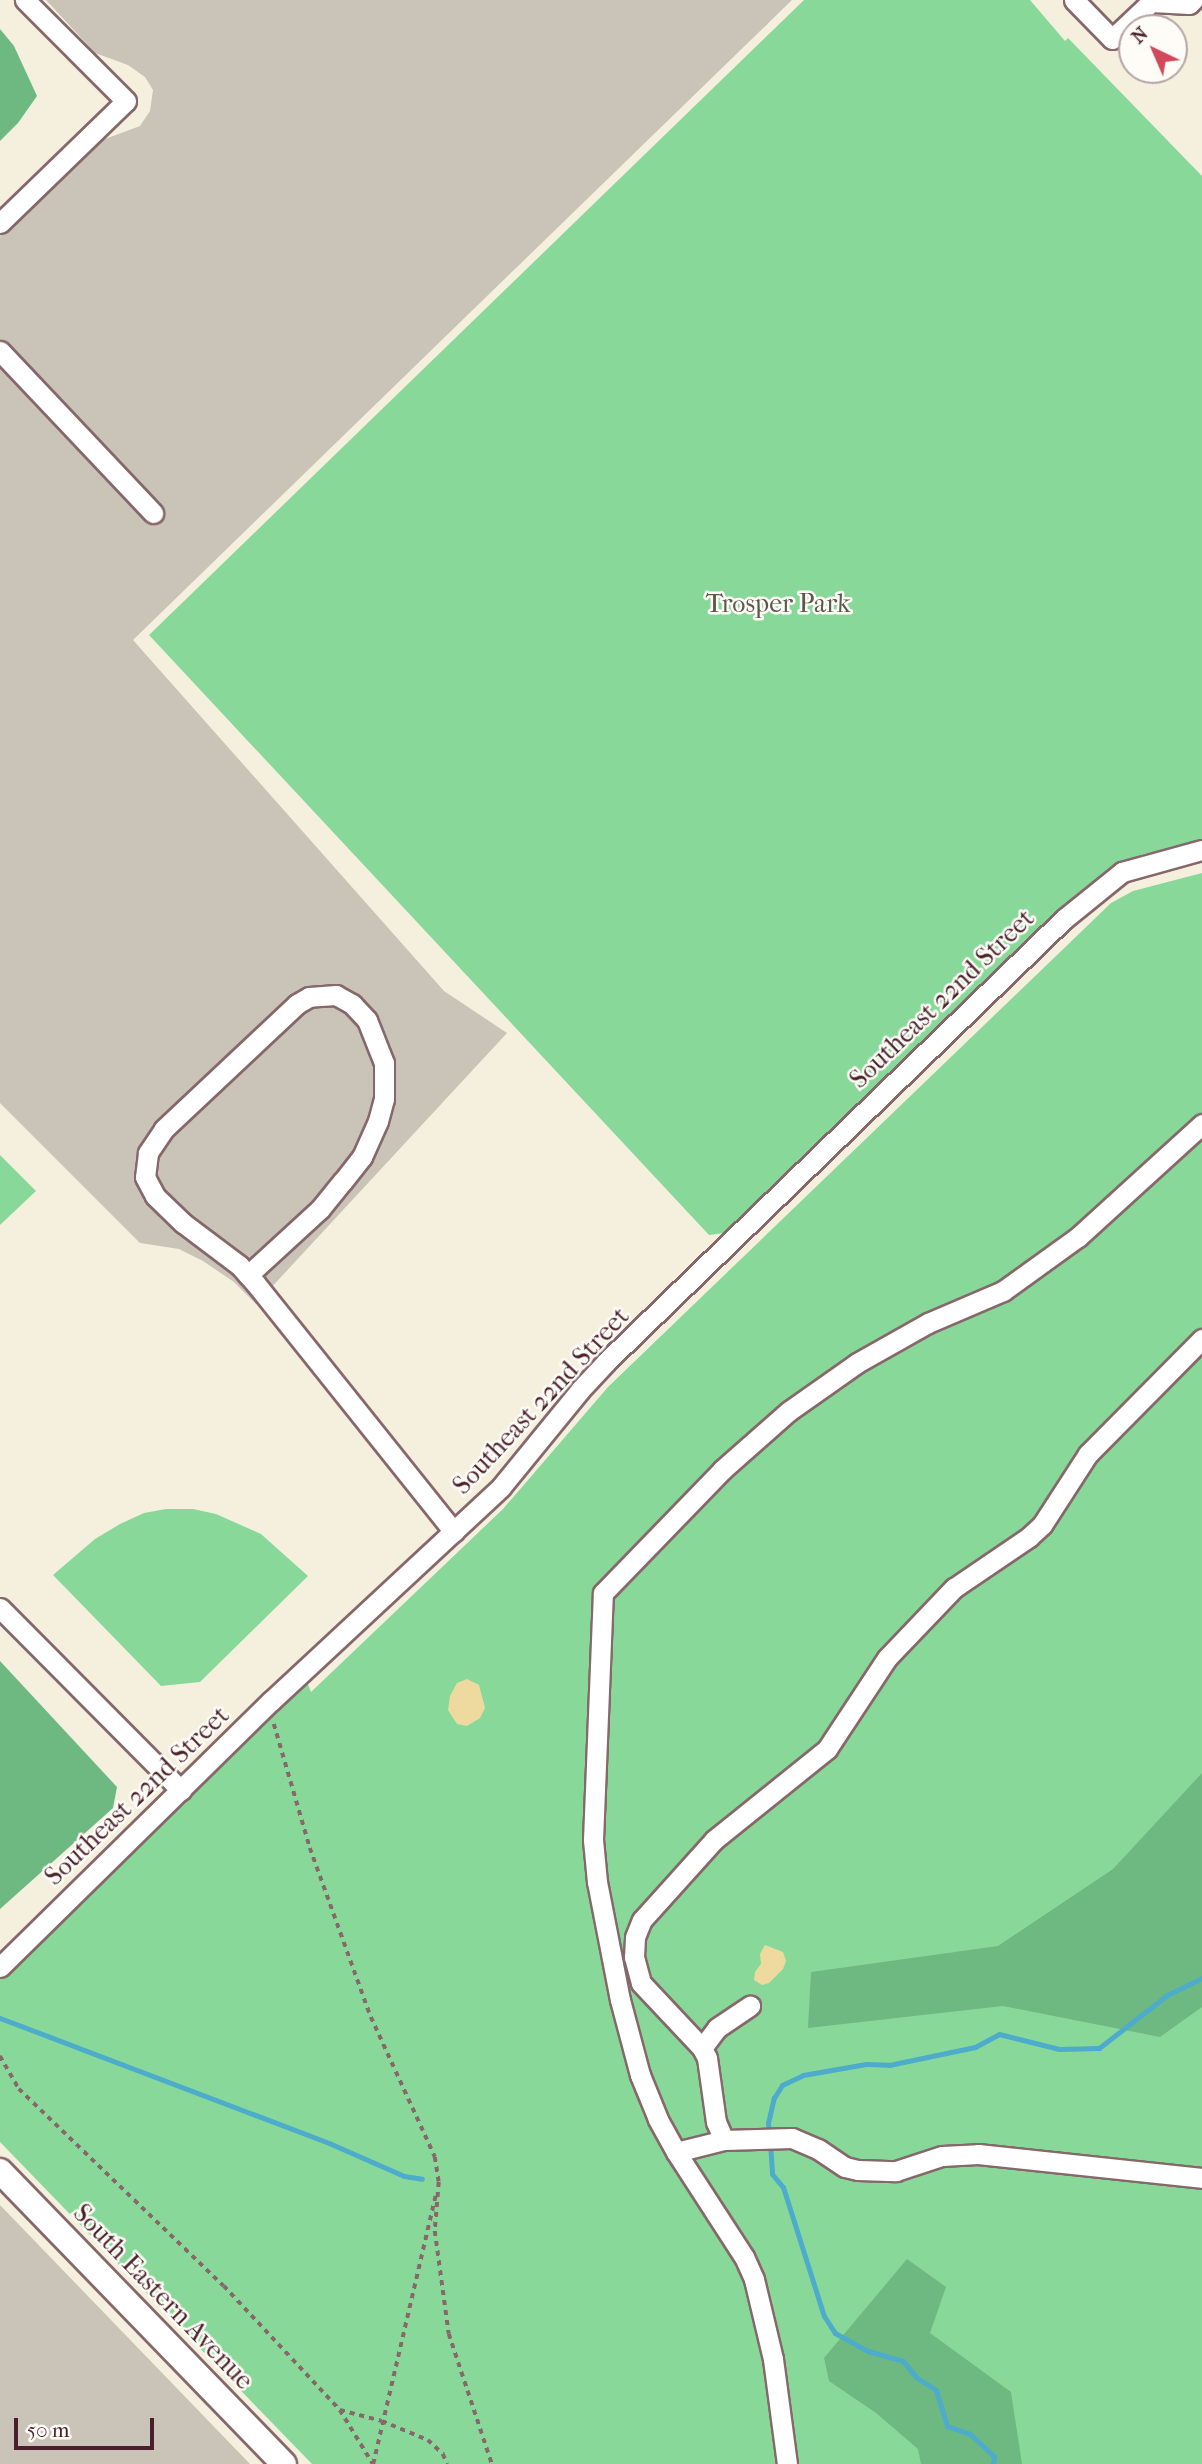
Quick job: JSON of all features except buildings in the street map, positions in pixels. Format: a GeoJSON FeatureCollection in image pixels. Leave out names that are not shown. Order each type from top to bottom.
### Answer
{"type":"FeatureCollection","features":[{"type":"Feature","properties":{"kind":"main road","name":"South Eastern Avenue"},"geometry":{"type":"LineString","coordinates":[[0,2171],[284,2464]]}},
{"type":"Feature","properties":{"kind":"street"},"geometry":{"type":"LineString","coordinates":[[0,223],[126,101],[25,0]]}},
{"type":"Feature","properties":{"kind":"street"},"geometry":{"type":"LineString","coordinates":[[1074,0],[1112,39],[1151,1],[1189,4],[1193,0]]}},
{"type":"Feature","properties":{"kind":"street"},"geometry":{"type":"LineString","coordinates":[[0,351],[153,513]]}},
{"type":"Feature","properties":{"kind":"street","name":"Southeast 22nd Street"},"geometry":{"type":"LineString","coordinates":[[0,1967],[271,1701],[501,1487],[580,1390],[606,1363],[1064,919],[1122,872],[1202,850]]}},
{"type":"Feature","properties":{"kind":"street"},"geometry":{"type":"LineString","coordinates":[[248,1275],[320,1209],[344,1181],[362,1157],[378,1121],[384,1099],[384,1063],[367,1020],[352,1004],[336,995],[309,997],[297,1004],[164,1129],[148,1153],[145,1177],[155,1196],[248,1275],[454,1532]]}},
{"type":"Feature","properties":{"kind":"street"},"geometry":{"type":"LineString","coordinates":[[787,2464],[773,2359],[754,2279],[744,2257],[676,2152],[640,2075],[620,2000],[597,1882],[593,1840],[603,1593],[722,1470],[789,1411],[857,1363],[928,1323],[1003,1291],[1078,1237],[1202,1124]]}},
{"type":"Feature","properties":{"kind":"street"},"geometry":{"type":"LineString","coordinates":[[724,2140],[716,2122],[707,2058],[702,2048],[641,1983],[634,1957],[635,1937],[642,1920],[714,1840],[827,1749],[887,1658],[954,1588],[1029,1537],[1042,1525],[1088,1454],[1202,1339]]}},
{"type":"Feature","properties":{"kind":"street"},"geometry":{"type":"LineString","coordinates":[[0,1608],[181,1790]]}},
{"type":"Feature","properties":{"kind":"street"},"geometry":{"type":"LineString","coordinates":[[702,2048],[717,2028],[750,2006]]}},
{"type":"Feature","properties":{"kind":"street"},"geometry":{"type":"LineString","coordinates":[[676,2152],[724,2140],[792,2138],[818,2149],[845,2167],[858,2170],[896,2171],[942,2156],[978,2154],[1202,2178]]}},
{"type":"Feature","properties":{"kind":"path"},"geometry":{"type":"LineString","coordinates":[[271,1701],[274,1725],[315,1861],[371,2017],[435,2157],[439,2182],[435,2231],[449,2334],[492,2464]]}},
{"type":"Feature","properties":{"kind":"path"},"geometry":{"type":"LineString","coordinates":[[0,2056],[19,2089],[224,2286],[340,2410],[373,2464]]}},
{"type":"Feature","properties":{"kind":"path"},"geometry":{"type":"LineString","coordinates":[[373,2464],[439,2182]]}},
{"type":"Feature","properties":{"kind":"path"},"geometry":{"type":"LineString","coordinates":[[340,2410],[382,2421],[428,2440],[443,2454],[447,2464]]}},
{"type":"Feature","properties":{"kind":"shaded area"},"geometry":{"type":"Polygon","coordinates":[[[46,0],[792,0],[133,640],[444,991],[507,1033],[256,1304],[234,1282],[203,1261],[179,1249],[140,1243],[0,1103],[0,236],[97,142],[140,126],[150,111],[153,90],[145,77],[128,65],[95,53],[46,0]]]}},
{"type":"Feature","properties":{"kind":"shaded area"},"geometry":{"type":"Polygon","coordinates":[[[0,2205],[250,2464],[0,2464],[0,2205]]]}},
{"type":"Feature","properties":{"kind":"green space","name":"Trosper Park"},"geometry":{"type":"Polygon","coordinates":[[[804,0],[1030,0],[1065,41],[1068,38],[1202,176],[1202,842],[1143,854],[1108,869],[1078,893],[725,1233],[709,1235],[149,635],[804,0]]]}},
{"type":"Feature","properties":{"kind":"green space"},"geometry":{"type":"Polygon","coordinates":[[[0,29],[14,46],[37,96],[18,123],[0,141],[0,29]]]}},
{"type":"Feature","properties":{"kind":"green space"},"geometry":{"type":"Polygon","coordinates":[[[1202,873],[1202,2464],[312,2464],[0,2142],[0,1977],[307,1682],[311,1692],[503,1509],[608,1387],[1111,903],[1133,891],[1202,873]]]}},
{"type":"Feature","properties":{"kind":"green space"},"geometry":{"type":"Polygon","coordinates":[[[0,1155],[36,1191],[0,1225],[0,1155]]]}},
{"type":"Feature","properties":{"kind":"green space"},"geometry":{"type":"Polygon","coordinates":[[[166,1509],[193,1509],[216,1514],[261,1534],[308,1576],[200,1682],[161,1686],[53,1575],[95,1539],[120,1524],[144,1513],[166,1509]]]}},
{"type":"Feature","properties":{"kind":"green space"},"geometry":{"type":"Polygon","coordinates":[[[0,1661],[117,1787],[113,1808],[0,1909],[0,1661]]]}},
{"type":"Feature","properties":{"kind":"green space"},"geometry":{"type":"Polygon","coordinates":[[[1202,1773],[1202,2007],[1160,2037],[1003,2006],[808,2028],[811,1972],[998,1946],[1113,1869],[1202,1773]]]}},
{"type":"Feature","properties":{"kind":"green space"},"geometry":{"type":"Polygon","coordinates":[[[907,2259],[946,2287],[930,2333],[1011,2392],[1022,2464],[921,2464],[918,2449],[876,2413],[829,2381],[824,2358],[907,2259]]]}},
{"type":"Feature","properties":{"kind":"sand"},"geometry":{"type":"Polygon","coordinates":[[[467,1679],[479,1685],[485,1708],[480,1718],[467,1726],[457,1724],[448,1710],[450,1696],[457,1683],[467,1679]]]}},
{"type":"Feature","properties":{"kind":"sand"},"geometry":{"type":"Polygon","coordinates":[[[765,1945],[783,1952],[786,1961],[783,1969],[769,1983],[762,1985],[754,1980],[765,1945]]]}},
{"type":"Feature","properties":{"kind":"waterway"},"geometry":{"type":"LineString","coordinates":[[769,2134],[768,2123],[774,2098],[782,2085],[803,2075],[866,2064],[889,2065],[975,2047],[999,2034],[1059,2049],[1099,2048],[1167,1995],[1202,1978]]}},
{"type":"Feature","properties":{"kind":"waterway"},"geometry":{"type":"LineString","coordinates":[[0,2018],[329,2143],[404,2176],[422,2179]]}},
{"type":"Feature","properties":{"kind":"waterway"},"geometry":{"type":"LineString","coordinates":[[770,2143],[772,2174],[783,2187],[824,2316],[835,2333],[868,2351],[903,2361],[917,2378],[936,2390],[947,2426],[970,2434],[994,2456],[993,2464]]}}]}
